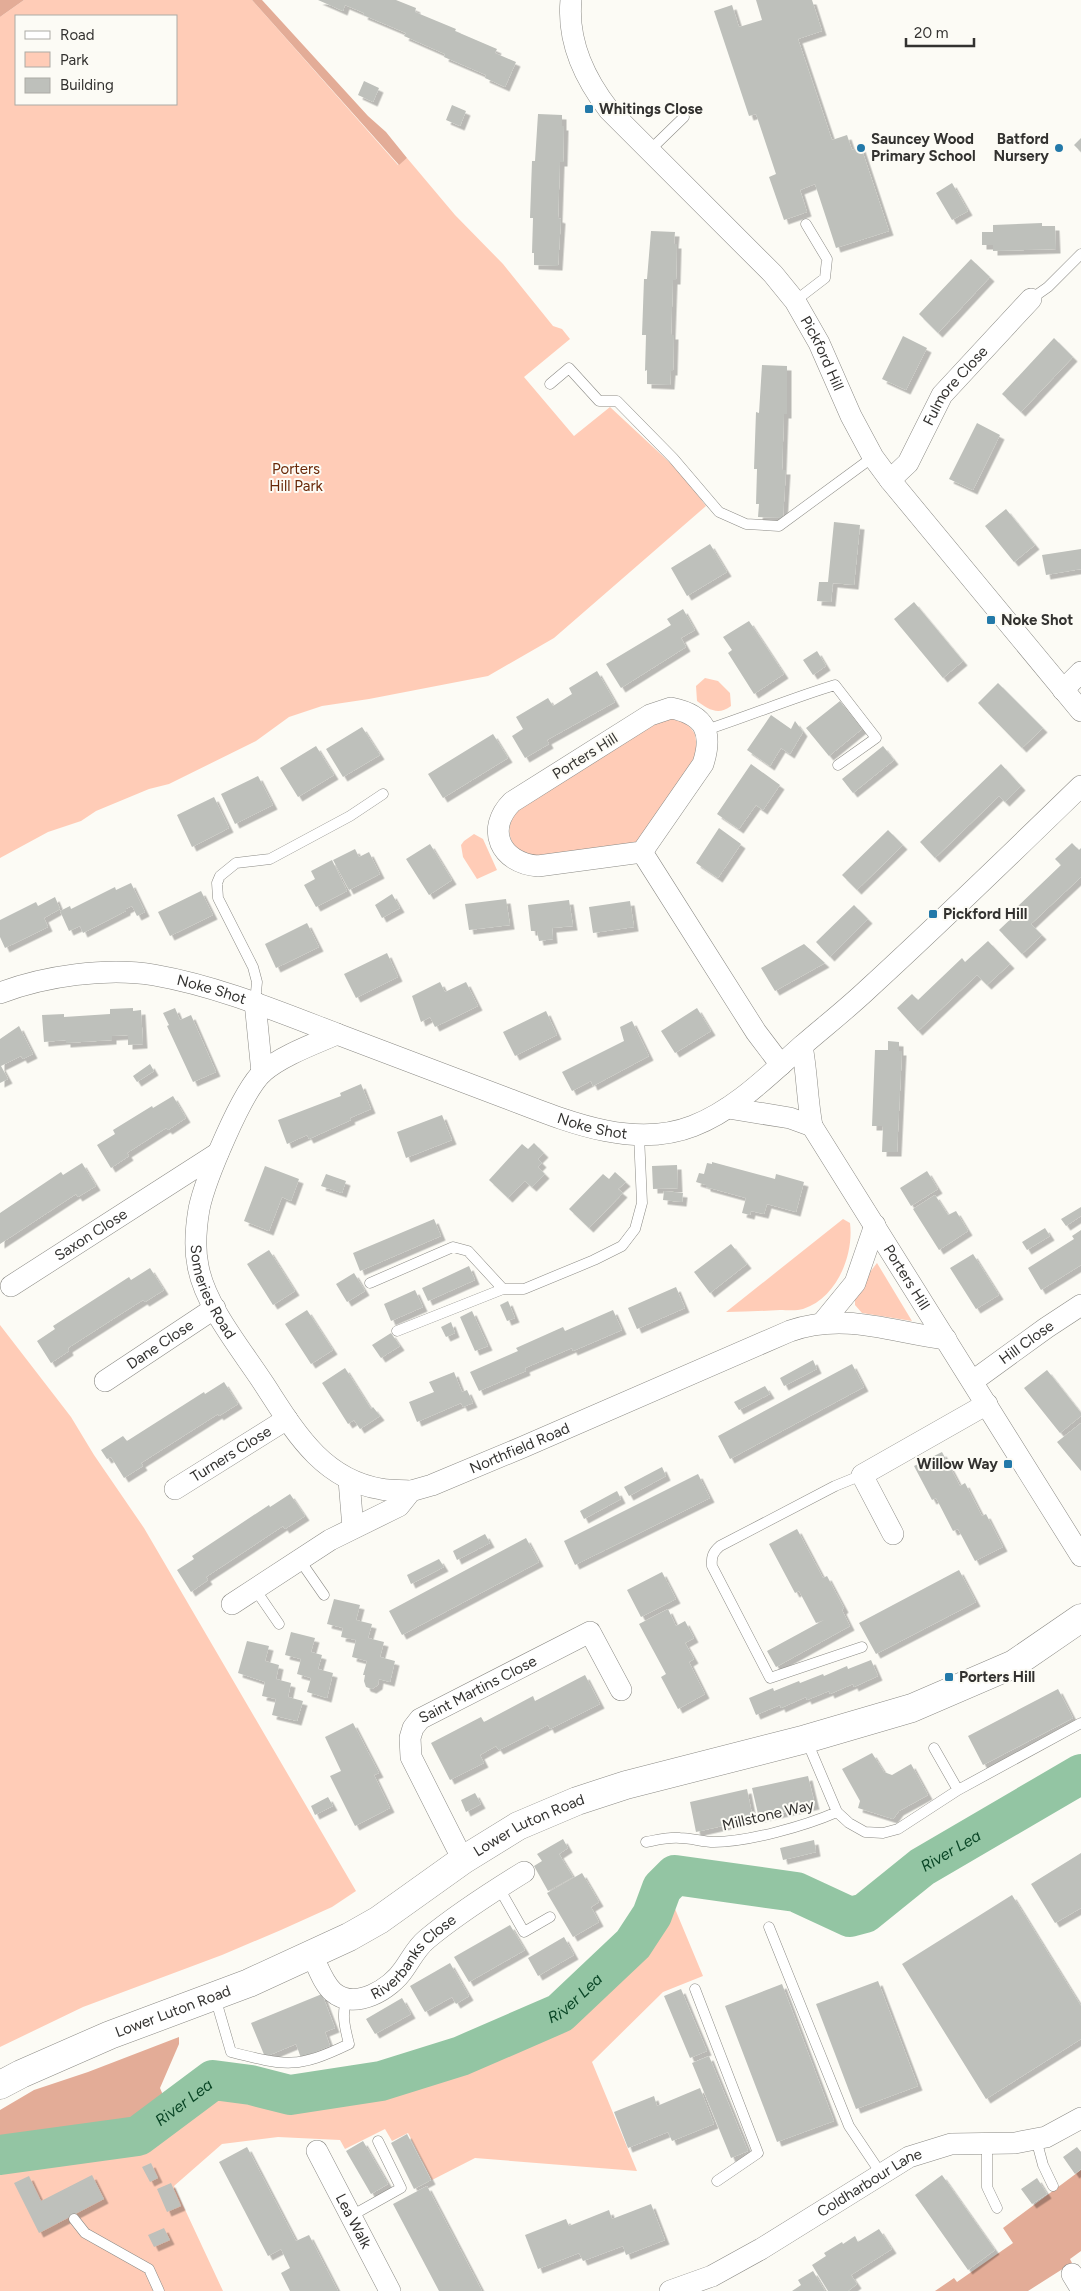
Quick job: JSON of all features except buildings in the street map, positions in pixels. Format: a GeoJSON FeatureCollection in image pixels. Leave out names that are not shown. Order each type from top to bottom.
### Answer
{"type":"FeatureCollection","features":[{"type":"Feature","properties":{"kind":"main road","name":"Lower Luton Road"},"geometry":{"type":"LineString","coordinates":[[0,2085],[110,2035],[215,1996],[312,1956],[379,1920],[463,1860],[518,1826],[577,1801],[626,1785],[806,1739],[912,1708],[1014,1664],[1081,1618]]}},
{"type":"Feature","properties":{"kind":"street","name":"Pickford Hill"},"geometry":{"type":"LineString","coordinates":[[571,0],[572,26],[584,72],[596,93],[609,110],[649,151],[748,248],[795,301],[818,343],[851,416],[873,457],[1081,711]]}},
{"type":"Feature","properties":{"kind":"street","name":"Fulmore Close"},"geometry":{"type":"LineString","coordinates":[[890,480],[908,463],[942,395],[1031,298]]}},
{"type":"Feature","properties":{"kind":"street"},"geometry":{"type":"LineString","coordinates":[[1063,690],[1081,672]]}},
{"type":"Feature","properties":{"kind":"street","name":"Porters Hill"},"geometry":{"type":"LineString","coordinates":[[642,852],[538,866],[526,865],[515,861],[506,854],[502,846],[500,834],[501,818],[504,810],[521,795],[661,710],[672,708],[688,713],[702,723],[706,730]]}},
{"type":"Feature","properties":{"kind":"street"},"geometry":{"type":"LineString","coordinates":[[706,730],[708,749],[703,764],[642,852],[756,1032],[781,1065]]}},
{"type":"Feature","properties":{"kind":"street","name":"Noke Shot"},"geometry":{"type":"LineString","coordinates":[[0,993],[66,976],[112,973],[150,974],[255,1002],[542,1112],[610,1132],[639,1135],[671,1133],[692,1127],[728,1108],[781,1065],[874,984],[980,885],[1081,786]]}},
{"type":"Feature","properties":{"kind":"street"},"geometry":{"type":"LineString","coordinates":[[255,1002],[262,1073]]}},
{"type":"Feature","properties":{"kind":"street","name":"Someries Road"},"geometry":{"type":"LineString","coordinates":[[337,1034],[280,1061],[262,1073],[243,1102],[218,1153],[200,1207],[197,1225],[198,1267],[215,1308],[287,1420],[319,1460],[349,1480],[381,1489],[411,1491]]}},
{"type":"Feature","properties":{"kind":"street","name":"Porters Hill"},"geometry":{"type":"LineString","coordinates":[[802,1046],[812,1126],[1080,1554]]}},
{"type":"Feature","properties":{"kind":"street"},"geometry":{"type":"LineString","coordinates":[[728,1108],[790,1118],[812,1126]]}},
{"type":"Feature","properties":{"kind":"street","name":"Saxon Close"},"geometry":{"type":"LineString","coordinates":[[11,1286],[218,1153]]}},
{"type":"Feature","properties":{"kind":"street"},"geometry":{"type":"LineString","coordinates":[[172,1183],[200,1207]]}},
{"type":"Feature","properties":{"kind":"street"},"geometry":{"type":"LineString","coordinates":[[823,1322],[855,1283],[875,1225]]}},
{"type":"Feature","properties":{"kind":"street","name":"Hill Close"},"geometry":{"type":"LineString","coordinates":[[973,1382],[1046,1328],[1081,1305]]}},
{"type":"Feature","properties":{"kind":"street","name":"Dane Close"},"geometry":{"type":"LineString","coordinates":[[105,1381],[215,1308]]}},
{"type":"Feature","properties":{"kind":"street","name":"Northfield Road"},"geometry":{"type":"LineString","coordinates":[[232,1604],[299,1559],[353,1528],[398,1506],[411,1491],[432,1485],[523,1447],[790,1331],[823,1322],[860,1324],[946,1339]]}},
{"type":"Feature","properties":{"kind":"street"},"geometry":{"type":"LineString","coordinates":[[893,1534],[862,1475],[987,1404]]}},
{"type":"Feature","properties":{"kind":"street","name":"Turners Close"},"geometry":{"type":"LineString","coordinates":[[175,1489],[287,1420]]}},
{"type":"Feature","properties":{"kind":"street"},"geometry":{"type":"LineString","coordinates":[[349,1480],[353,1528]]}},
{"type":"Feature","properties":{"kind":"street","name":"Saint Martins Close"},"geometry":{"type":"LineString","coordinates":[[463,1860],[411,1757],[410,1738],[413,1728],[420,1719],[590,1632],[621,1690]]}},
{"type":"Feature","properties":{"kind":"street","name":"Riverbanks Close"},"geometry":{"type":"LineString","coordinates":[[312,1956],[326,1983],[333,1992],[347,1998],[364,1999],[397,1978],[414,1952],[426,1940],[524,1872]]}},
{"type":"Feature","properties":{"kind":"street","name":"Coldharbour Lane"},"geometry":{"type":"LineString","coordinates":[[670,2291],[712,2276],[745,2258],[909,2157],[950,2144],[1015,2143],[1046,2137],[1081,2118]]}},
{"type":"Feature","properties":{"kind":"street","name":"Lea Walk"},"geometry":{"type":"LineString","coordinates":[[317,2151],[390,2291]]}},
{"type":"Feature","properties":{"kind":"lane"},"geometry":{"type":"LineString","coordinates":[[649,151],[684,117]]}},
{"type":"Feature","properties":{"kind":"lane"},"geometry":{"type":"LineString","coordinates":[[795,301],[825,278],[826,259],[806,224]]}},
{"type":"Feature","properties":{"kind":"lane"},"geometry":{"type":"LineString","coordinates":[[1031,298],[1048,287],[1081,254]]}},
{"type":"Feature","properties":{"kind":"lane"},"geometry":{"type":"LineString","coordinates":[[550,384],[569,368],[599,401],[617,401],[673,458],[719,512],[746,524],[779,526],[873,457]]}},
{"type":"Feature","properties":{"kind":"lane"},"geometry":{"type":"LineString","coordinates":[[706,730],[785,700],[835,685],[876,738],[838,765]]}},
{"type":"Feature","properties":{"kind":"lane"},"geometry":{"type":"LineString","coordinates":[[255,1002],[257,982],[253,967],[218,898],[217,883],[220,876],[236,864],[270,859],[350,816],[383,794]]}},
{"type":"Feature","properties":{"kind":"lane"},"geometry":{"type":"LineString","coordinates":[[396,1331],[503,1289],[524,1288],[594,1260],[622,1246],[635,1229],[642,1203],[639,1135]]}},
{"type":"Feature","properties":{"kind":"lane"},"geometry":{"type":"LineString","coordinates":[[370,1283],[453,1247],[468,1251],[503,1289]]}},
{"type":"Feature","properties":{"kind":"lane"},"geometry":{"type":"LineString","coordinates":[[862,1475],[835,1486],[720,1546],[714,1551],[712,1566],[770,1678],[862,1647]]}},
{"type":"Feature","properties":{"kind":"lane"},"geometry":{"type":"LineString","coordinates":[[299,1559],[324,1595]]}},
{"type":"Feature","properties":{"kind":"lane"},"geometry":{"type":"LineString","coordinates":[[256,1589],[279,1624]]}},
{"type":"Feature","properties":{"kind":"lane","name":"Millstone Way"},"geometry":{"type":"LineString","coordinates":[[806,1739],[836,1812],[849,1823],[865,1832],[883,1833],[898,1828],[958,1790],[1081,1723]]}},
{"type":"Feature","properties":{"kind":"lane"},"geometry":{"type":"LineString","coordinates":[[934,1748],[958,1790]]}},
{"type":"Feature","properties":{"kind":"lane","name":"Millstone Way"},"geometry":{"type":"LineString","coordinates":[[646,1842],[668,1838],[682,1838],[699,1842],[732,1841],[814,1822],[836,1812]]}},
{"type":"Feature","properties":{"kind":"lane"},"geometry":{"type":"LineString","coordinates":[[499,1888],[524,1932],[550,1917]]}},
{"type":"Feature","properties":{"kind":"lane"},"geometry":{"type":"LineString","coordinates":[[769,1927],[849,2126],[882,2175]]}},
{"type":"Feature","properties":{"kind":"lane"},"geometry":{"type":"LineString","coordinates":[[695,1989],[758,2153],[717,2181]]}},
{"type":"Feature","properties":{"kind":"lane"},"geometry":{"type":"LineString","coordinates":[[215,1996],[231,2052],[269,2062],[297,2064],[318,2059],[349,2044],[343,2008],[347,1998]]}},
{"type":"Feature","properties":{"kind":"lane"},"geometry":{"type":"LineString","coordinates":[[1036,2139],[1043,2165],[1054,2186]]}},
{"type":"Feature","properties":{"kind":"lane"},"geometry":{"type":"LineString","coordinates":[[351,2216],[401,2188],[378,2141]]}},
{"type":"Feature","properties":{"kind":"lane"},"geometry":{"type":"LineString","coordinates":[[987,2143],[987,2187],[998,2208]]}},
{"type":"Feature","properties":{"kind":"lane"},"geometry":{"type":"LineString","coordinates":[[74,2219],[85,2233],[149,2269],[159,2291]]}},
{"type":"Feature","properties":{"kind":"green space","name":"Porters Hill Park"},"geometry":{"type":"Polygon","coordinates":[[[24,0],[252,0],[398,165],[407,158],[455,215],[503,264],[553,326],[562,329],[570,339],[524,377],[574,436],[610,407],[681,473],[706,506],[554,638],[488,676],[322,706],[289,717],[256,741],[169,784],[149,789],[96,811],[81,821],[48,832],[0,858],[0,17],[24,0]]]}},
{"type":"Feature","properties":{"kind":"green space"},"geometry":{"type":"Polygon","coordinates":[[[705,678],[718,681],[730,693],[731,706],[722,711],[717,711],[709,709],[697,701],[696,686],[705,678]]]}},
{"type":"Feature","properties":{"kind":"green space"},"geometry":{"type":"Polygon","coordinates":[[[662,716],[687,723],[695,734],[697,748],[692,764],[637,842],[627,847],[553,857],[521,854],[512,841],[510,828],[514,815],[523,801],[662,716]]]}},
{"type":"Feature","properties":{"kind":"green space"},"geometry":{"type":"Polygon","coordinates":[[[474,834],[483,839],[497,870],[477,879],[463,857],[461,845],[474,834]]]}},
{"type":"Feature","properties":{"kind":"green space"},"geometry":{"type":"Polygon","coordinates":[[[843,1219],[850,1223],[851,1235],[846,1261],[834,1285],[815,1303],[801,1310],[726,1312],[843,1219]]]}},
{"type":"Feature","properties":{"kind":"green space"},"geometry":{"type":"Polygon","coordinates":[[[877,1263],[912,1321],[862,1313],[855,1305],[855,1300],[877,1263]]]}},
{"type":"Feature","properties":{"kind":"green space"},"geometry":{"type":"Polygon","coordinates":[[[0,1325],[71,1417],[94,1455],[144,1528],[356,1891],[332,1907],[281,1930],[222,1955],[83,2007],[0,2047],[0,1325]]]}},
{"type":"Feature","properties":{"kind":"green space"},"geometry":{"type":"Polygon","coordinates":[[[668,1892],[703,1976],[663,1992],[592,2062],[637,2171],[475,2158],[432,2180],[408,2133],[392,2141],[385,2129],[345,2149],[340,2140],[278,2137],[222,2144],[174,2186],[223,2291],[0,2291],[0,2170],[151,2141],[188,2106],[215,2091],[240,2091],[268,2104],[327,2101],[387,2088],[462,2063],[568,2021],[636,1952],[660,1918],[668,1892]]]}},
{"type":"Feature","properties":{"kind":"shaded area"},"geometry":{"type":"Polygon","coordinates":[[[0,0],[24,0],[0,17],[0,0]]]}},
{"type":"Feature","properties":{"kind":"shaded area"},"geometry":{"type":"Polygon","coordinates":[[[252,0],[262,0],[368,116],[386,132],[407,158],[399,165],[252,0]]]}},
{"type":"Feature","properties":{"kind":"shaded area"},"geometry":{"type":"Polygon","coordinates":[[[179,2037],[179,2044],[160,2088],[170,2112],[138,2136],[0,2155],[0,2110],[34,2090],[88,2072],[179,2037]]]}},
{"type":"Feature","properties":{"kind":"shaded area"},"geometry":{"type":"Polygon","coordinates":[[[1081,2170],[1081,2251],[1070,2259],[1072,2263],[1028,2291],[935,2291],[954,2278],[957,2282],[1013,2243],[1003,2228],[1081,2170]]]}},
{"type":"Feature","properties":{"kind":"waterway","name":"River Lea"},"geometry":{"type":"LineString","coordinates":[[0,2155],[138,2136],[213,2080],[251,2085],[290,2095],[381,2081],[461,2056],[560,2013],[633,1944],[652,1915],[662,1888],[675,1875],[796,1892],[850,1917],[865,1913],[922,1867],[1081,1774]]}},
{"type":"Feature","properties":{"kind":"place","name":"Whitings Close"},"geometry":{"type":"Point","coordinates":[589,109]}},
{"type":"Feature","properties":{"kind":"place","name":"Sauncey Wood Primary School"},"geometry":{"type":"Point","coordinates":[861,148]}},
{"type":"Feature","properties":{"kind":"place","name":"Batford Nursery"},"geometry":{"type":"Point","coordinates":[1059,148]}},
{"type":"Feature","properties":{"kind":"place","name":"Noke Shot"},"geometry":{"type":"Point","coordinates":[991,620]}},
{"type":"Feature","properties":{"kind":"place","name":"Pickford Hill"},"geometry":{"type":"Point","coordinates":[933,914]}},
{"type":"Feature","properties":{"kind":"place","name":"Willow Way"},"geometry":{"type":"Point","coordinates":[1008,1464]}},
{"type":"Feature","properties":{"kind":"place","name":"Porters Hill"},"geometry":{"type":"Point","coordinates":[949,1677]}}]}
